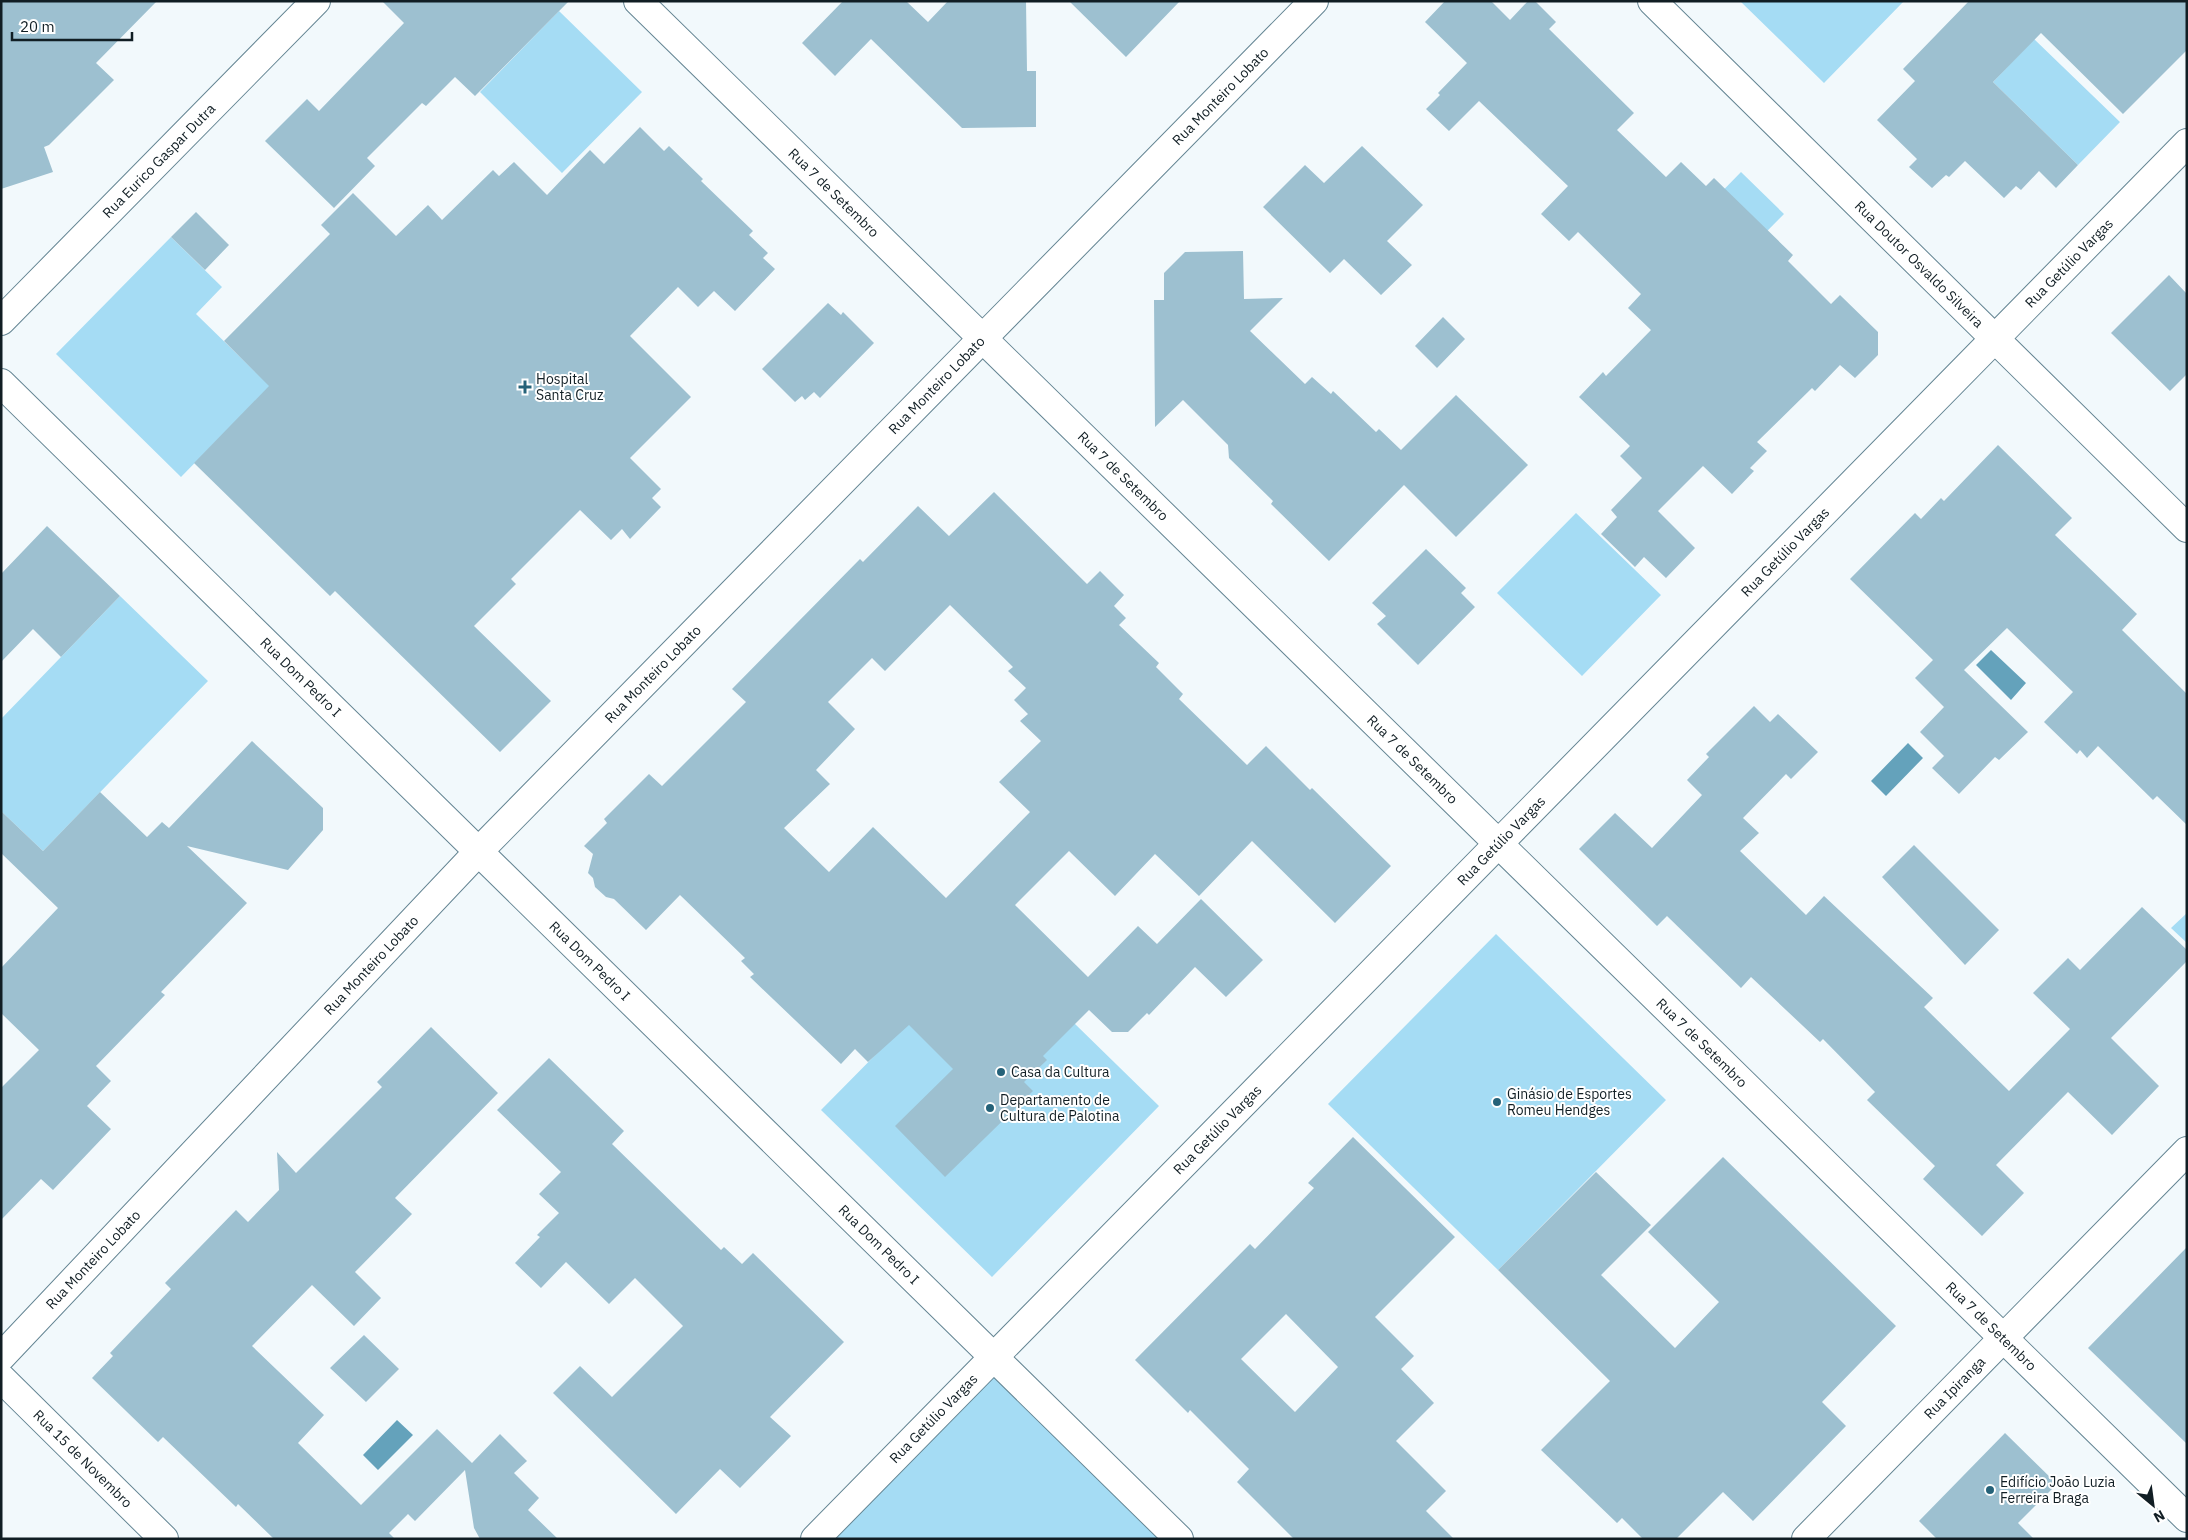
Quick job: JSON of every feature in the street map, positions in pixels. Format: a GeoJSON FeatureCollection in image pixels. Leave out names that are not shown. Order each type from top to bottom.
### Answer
{"type":"FeatureCollection","features":[{"type":"Feature","properties":{"kind":"street","name":"Rua Eurico Gaspar Dutra"},"geometry":{"type":"LineString","coordinates":[[1,322],[316,1]]}},
{"type":"Feature","properties":{"kind":"street","name":"Rua 7 de Setembro"},"geometry":{"type":"LineString","coordinates":[[638,1],[2187,1518]]}},
{"type":"Feature","properties":{"kind":"street","name":"Rua Monteiro Lobato"},"geometry":{"type":"LineString","coordinates":[[1,1357],[478,852],[1314,1]]}},
{"type":"Feature","properties":{"kind":"street","name":"Rua Doutor Osvaldo Silveira"},"geometry":{"type":"LineString","coordinates":[[1652,1],[2187,528]]}},
{"type":"Feature","properties":{"kind":"street","name":"Rua Getúlio Vargas"},"geometry":{"type":"LineString","coordinates":[[815,1539],[2187,144]]}},
{"type":"Feature","properties":{"kind":"street","name":"Rua Dom Pedro I"},"geometry":{"type":"LineString","coordinates":[[1,383],[1179,1539]]}},
{"type":"Feature","properties":{"kind":"street","name":"Rua Ipiranga"},"geometry":{"type":"LineString","coordinates":[[1806,1539],[2187,1151]]}},
{"type":"Feature","properties":{"kind":"street","name":"Rua 15 de Novembro"},"geometry":{"type":"LineString","coordinates":[[1,1378],[164,1539]]}},
{"type":"Feature","properties":{"kind":"shaded area"},"geometry":{"type":"Polygon","coordinates":[[[1740,1],[1904,1],[1824,83],[1740,1]]]}},
{"type":"Feature","properties":{"kind":"shaded area"},"geometry":{"type":"Polygon","coordinates":[[[559,11],[642,92],[562,173],[480,92],[559,11]]]}},
{"type":"Feature","properties":{"kind":"shaded area"},"geometry":{"type":"Polygon","coordinates":[[[2034,39],[2120,122],[2078,165],[1993,82],[2034,39]]]}},
{"type":"Feature","properties":{"kind":"shaded area"},"geometry":{"type":"Polygon","coordinates":[[[1741,172],[1784,214],[1698,301],[1658,257],[1741,172]]]}},
{"type":"Feature","properties":{"kind":"shaded area"},"geometry":{"type":"Polygon","coordinates":[[[171,237],[222,287],[196,314],[270,386],[181,477],[56,354],[171,237]]]}},
{"type":"Feature","properties":{"kind":"shaded area"},"geometry":{"type":"Polygon","coordinates":[[[1576,513],[1661,595],[1582,676],[1497,593],[1576,513]]]}},
{"type":"Feature","properties":{"kind":"shaded area"},"geometry":{"type":"Polygon","coordinates":[[[120,596],[208,681],[43,851],[1,811],[1,719],[120,596]]]}},
{"type":"Feature","properties":{"kind":"shaded area"},"geometry":{"type":"Polygon","coordinates":[[[1991,650],[2026,683],[2011,700],[1976,665],[1991,650]]]}},
{"type":"Feature","properties":{"kind":"shaded area"},"geometry":{"type":"Polygon","coordinates":[[[1908,743],[1923,758],[1886,796],[1871,781],[1908,743]]]}},
{"type":"Feature","properties":{"kind":"shaded area"},"geometry":{"type":"Polygon","coordinates":[[[2187,913],[2187,943],[2171,928],[2187,913]]]}},
{"type":"Feature","properties":{"kind":"shaded area","name":"Ginásio de Esportes Romeu Hendges"},"geometry":{"type":"Polygon","coordinates":[[[1496,934],[1666,1100],[1498,1270],[1328,1104],[1496,934]]]}},
{"type":"Feature","properties":{"kind":"shaded area","name":"Departamento de Cultura de Palotina"},"geometry":{"type":"Polygon","coordinates":[[[989,940],[1159,1106],[992,1277],[821,1110],[989,940]]]}},
{"type":"Feature","properties":{"kind":"shaded area"},"geometry":{"type":"Polygon","coordinates":[[[994,1357],[1179,1539],[815,1539],[994,1357]]]}},
{"type":"Feature","properties":{"kind":"shaded area"},"geometry":{"type":"Polygon","coordinates":[[[397,1420],[413,1435],[378,1470],[363,1455],[397,1420]]]}},
{"type":"Feature","properties":{"kind":"building"},"geometry":{"type":"Polygon","coordinates":[[[1,1],[157,1],[96,63],[114,80],[49,145],[44,147],[53,172],[1,189],[1,1]]]}},
{"type":"Feature","properties":{"kind":"building"},"geometry":{"type":"Polygon","coordinates":[[[382,1],[569,1],[475,96],[455,77],[426,106],[422,103],[367,158],[375,166],[334,208],[265,141],[307,99],[319,111],[404,23],[382,1]]]}},
{"type":"Feature","properties":{"kind":"building"},"geometry":{"type":"Polygon","coordinates":[[[843,1],[906,1],[928,22],[948,1],[1026,1],[1027,71],[1036,71],[1036,127],[962,128],[871,39],[835,76],[802,43],[843,1]]]}},
{"type":"Feature","properties":{"kind":"building"},"geometry":{"type":"Polygon","coordinates":[[[1069,1],[1180,1],[1126,57],[1069,1]]]}},
{"type":"Feature","properties":{"kind":"building"},"geometry":{"type":"Polygon","coordinates":[[[1445,1],[1491,1],[1510,20],[1528,1],[1535,1],[1556,22],[1549,29],[1634,113],[1617,130],[1666,177],[1681,162],[1706,186],[1714,178],[1793,255],[1788,261],[1831,304],[1840,295],[1878,332],[1878,355],[1855,378],[1840,365],[1815,391],[1812,388],[1757,442],[1767,451],[1750,468],[1754,471],[1732,494],[1703,466],[1658,511],[1695,548],[1666,578],[1644,557],[1635,567],[1601,534],[1617,517],[1611,510],[1642,478],[1620,456],[1630,446],[1579,397],[1603,372],[1606,376],[1651,330],[1628,308],[1641,294],[1578,232],[1569,241],[1541,214],[1568,186],[1479,101],[1449,131],[1426,109],[1440,95],[1438,93],[1467,63],[1425,22],[1445,1]]]}},
{"type":"Feature","properties":{"kind":"building"},"geometry":{"type":"Polygon","coordinates":[[[1969,1],[2187,1],[2187,50],[2123,114],[2041,33],[1993,82],[2078,165],[2056,188],[2039,171],[2021,190],[2016,186],[2004,198],[1965,161],[1949,177],[1946,175],[1932,188],[1909,167],[1917,159],[1877,120],[1915,81],[1903,69],[1969,1]]]}},
{"type":"Feature","properties":{"kind":"building","name":"Hospital Santa Cruz"},"geometry":{"type":"Polygon","coordinates":[[[640,127],[664,151],[669,146],[703,179],[701,181],[753,231],[749,235],[768,253],[763,258],[775,269],[735,311],[714,291],[698,307],[678,287],[630,336],[691,397],[630,458],[661,489],[652,498],[661,507],[630,539],[622,529],[611,540],[580,510],[511,579],[516,584],[474,626],[551,701],[500,752],[335,591],[330,596],[194,463],[269,386],[224,341],[330,234],[321,225],[353,193],[396,236],[428,205],[442,220],[493,170],[499,176],[514,162],[547,195],[590,150],[604,164],[640,127]]]}},
{"type":"Feature","properties":{"kind":"building"},"geometry":{"type":"Polygon","coordinates":[[[1362,146],[1423,205],[1387,241],[1412,265],[1381,295],[1344,259],[1330,273],[1263,207],[1305,165],[1324,183],[1362,146]]]}},
{"type":"Feature","properties":{"kind":"building"},"geometry":{"type":"Polygon","coordinates":[[[196,212],[229,245],[205,270],[171,237],[196,212]]]}},
{"type":"Feature","properties":{"kind":"building"},"geometry":{"type":"Polygon","coordinates":[[[1243,251],[1244,299],[1283,298],[1250,331],[1305,384],[1312,377],[1331,394],[1333,391],[1376,432],[1379,429],[1401,450],[1456,395],[1528,465],[1456,537],[1404,485],[1329,561],[1271,504],[1273,501],[1229,458],[1228,445],[1183,400],[1155,427],[1154,300],[1164,300],[1164,273],[1185,252],[1243,251]]]}},
{"type":"Feature","properties":{"kind":"building"},"geometry":{"type":"Polygon","coordinates":[[[2169,275],[2187,294],[2187,374],[2170,391],[2111,333],[2169,275]]]}},
{"type":"Feature","properties":{"kind":"building"},"geometry":{"type":"Polygon","coordinates":[[[828,303],[841,315],[843,312],[874,343],[820,398],[814,392],[805,400],[802,396],[795,402],[762,369],[828,303]]]}},
{"type":"Feature","properties":{"kind":"building"},"geometry":{"type":"Polygon","coordinates":[[[1443,317],[1465,339],[1437,368],[1415,346],[1443,317]]]}},
{"type":"Feature","properties":{"kind":"building"},"geometry":{"type":"Polygon","coordinates":[[[1998,445],[2072,518],[2055,535],[2137,614],[2122,630],[2187,694],[2187,825],[2157,796],[2153,800],[2098,746],[2087,758],[2080,750],[2077,754],[2044,722],[2073,692],[2007,628],[1964,670],[2028,732],[1999,760],[1995,757],[1959,794],[1932,768],[1944,756],[1920,732],[1944,707],[1915,678],[1933,660],[1850,579],[1915,513],[1921,519],[1941,498],[1944,501],[1998,445]]]}},
{"type":"Feature","properties":{"kind":"building"},"geometry":{"type":"Polygon","coordinates":[[[994,492],[1087,584],[1100,571],[1124,595],[1114,606],[1126,618],[1119,625],[1159,663],[1156,667],[1183,694],[1179,699],[1247,765],[1266,746],[1310,790],[1312,788],[1391,866],[1335,923],[1252,841],[1199,896],[1155,854],[1115,896],[1069,851],[1015,905],[1088,977],[1138,926],[1157,944],[1201,899],[1263,960],[1226,997],[1195,967],[1149,1015],[1147,1013],[1128,1032],[1112,1032],[1089,1010],[1043,1056],[1047,1060],[1024,1082],[1033,1091],[945,1177],[895,1126],[953,1069],[909,1025],[868,1062],[855,1049],[841,1064],[750,977],[754,974],[741,961],[745,958],[680,895],[646,930],[614,899],[606,897],[595,887],[593,878],[588,873],[593,854],[584,846],[607,823],[604,819],[649,774],[662,786],[746,702],[732,689],[860,559],[863,562],[918,506],[949,536],[994,492]],[[950,605],[885,671],[872,658],[828,702],[855,729],[816,770],[830,784],[784,828],[829,872],[873,827],[946,898],[1030,812],[999,782],[1041,741],[1020,721],[1028,714],[1014,700],[1026,688],[1008,671],[1013,667],[950,605]]]}},
{"type":"Feature","properties":{"kind":"building"},"geometry":{"type":"Polygon","coordinates":[[[47,526],[120,596],[61,657],[33,629],[1,662],[1,574],[47,526]]]}},
{"type":"Feature","properties":{"kind":"building"},"geometry":{"type":"Polygon","coordinates":[[[1426,549],[1466,588],[1461,593],[1475,607],[1418,665],[1377,624],[1386,616],[1372,603],[1426,549]]]}},
{"type":"Feature","properties":{"kind":"building"},"geometry":{"type":"Polygon","coordinates":[[[1754,706],[1770,722],[1778,714],[1818,752],[1791,779],[1786,774],[1743,818],[1759,833],[1740,851],[1806,915],[1824,896],[1933,998],[1924,1007],[2009,1091],[2070,1029],[2033,993],[2068,958],[2080,970],[2142,907],[2187,950],[2187,961],[2111,1038],[2159,1086],[2112,1135],[2068,1092],[1996,1165],[2024,1193],[1982,1236],[1923,1179],[1935,1166],[1867,1100],[1875,1092],[1823,1039],[1820,1042],[1751,977],[1741,988],[1667,916],[1657,926],[1579,849],[1615,813],[1652,848],[1702,795],[1687,780],[1709,757],[1706,754],[1754,706]]]}},
{"type":"Feature","properties":{"kind":"building"},"geometry":{"type":"Polygon","coordinates":[[[252,741],[323,808],[323,830],[288,870],[187,846],[247,903],[161,992],[165,995],[96,1066],[111,1081],[87,1106],[111,1129],[53,1190],[41,1179],[1,1220],[1,1088],[39,1050],[1,1013],[1,968],[58,908],[1,853],[1,811],[43,851],[100,792],[147,837],[162,822],[169,828],[252,741]]]}},
{"type":"Feature","properties":{"kind":"building"},"geometry":{"type":"Polygon","coordinates":[[[1914,845],[1999,930],[1965,965],[1882,877],[1914,845]]]}},
{"type":"Feature","properties":{"kind":"building"},"geometry":{"type":"Polygon","coordinates":[[[431,1027],[498,1093],[395,1198],[412,1214],[355,1272],[381,1298],[354,1326],[312,1285],[252,1346],[324,1415],[298,1443],[361,1505],[437,1429],[472,1463],[500,1434],[527,1461],[514,1473],[539,1498],[528,1510],[558,1539],[480,1539],[474,1528],[465,1470],[415,1521],[408,1514],[389,1533],[395,1539],[274,1539],[238,1504],[236,1507],[163,1437],[158,1442],[92,1378],[113,1356],[110,1353],[171,1289],[165,1283],[236,1210],[248,1222],[279,1190],[277,1152],[296,1173],[382,1087],[377,1082],[431,1027]]]}},
{"type":"Feature","properties":{"kind":"building"},"geometry":{"type":"Polygon","coordinates":[[[549,1058],[624,1131],[612,1144],[721,1250],[724,1247],[742,1264],[753,1253],[844,1342],[770,1417],[791,1436],[740,1488],[720,1469],[676,1514],[553,1393],[580,1366],[612,1397],[683,1326],[635,1278],[609,1304],[566,1262],[541,1288],[515,1263],[540,1237],[537,1235],[559,1213],[539,1194],[561,1172],[497,1110],[549,1058]]]}},
{"type":"Feature","properties":{"kind":"building"},"geometry":{"type":"Polygon","coordinates":[[[1353,1137],[1455,1237],[1375,1317],[1414,1356],[1401,1369],[1434,1403],[1396,1441],[1446,1491],[1426,1511],[1454,1539],[1294,1539],[1237,1482],[1249,1469],[1190,1410],[1188,1413],[1135,1360],[1250,1244],[1255,1249],[1314,1188],[1308,1183],[1353,1137]],[[1286,1314],[1241,1359],[1295,1412],[1338,1367],[1286,1314]]]}},
{"type":"Feature","properties":{"kind":"building"},"geometry":{"type":"Polygon","coordinates":[[[1723,1157],[1896,1326],[1822,1402],[1846,1426],[1753,1521],[1723,1492],[1676,1539],[1643,1539],[1622,1518],[1617,1523],[1541,1450],[1610,1381],[1498,1270],[1596,1172],[1651,1225],[1601,1275],[1675,1348],[1719,1302],[1648,1232],[1723,1157]]]}},
{"type":"Feature","properties":{"kind":"building"},"geometry":{"type":"Polygon","coordinates":[[[2187,1247],[2187,1444],[2088,1348],[2187,1247]]]}},
{"type":"Feature","properties":{"kind":"building"},"geometry":{"type":"Polygon","coordinates":[[[364,1335],[399,1369],[366,1402],[330,1368],[364,1335]]]}},
{"type":"Feature","properties":{"kind":"building","name":"Edifício João Luzia Ferreira Braga"},"geometry":{"type":"Polygon","coordinates":[[[2005,1433],[2057,1484],[2018,1523],[2034,1539],[1937,1539],[1919,1521],[2005,1433]]]}},
{"type":"Feature","properties":{"kind":"place","name":"Hospital Santa Cruz"},"geometry":{"type":"Point","coordinates":[525,387]}},
{"type":"Feature","properties":{"kind":"place","name":"Casa da Cultura"},"geometry":{"type":"Point","coordinates":[1001,1072]}},
{"type":"Feature","properties":{"kind":"place","name":"Ginásio de Esportes Romeu Hendges"},"geometry":{"type":"Point","coordinates":[1497,1102]}},
{"type":"Feature","properties":{"kind":"place","name":"Departamento de Cultura de Palotina"},"geometry":{"type":"Point","coordinates":[990,1108]}},
{"type":"Feature","properties":{"kind":"place","name":"Edifício João Luzia Ferreira Braga"},"geometry":{"type":"Point","coordinates":[1990,1490]}}]}
